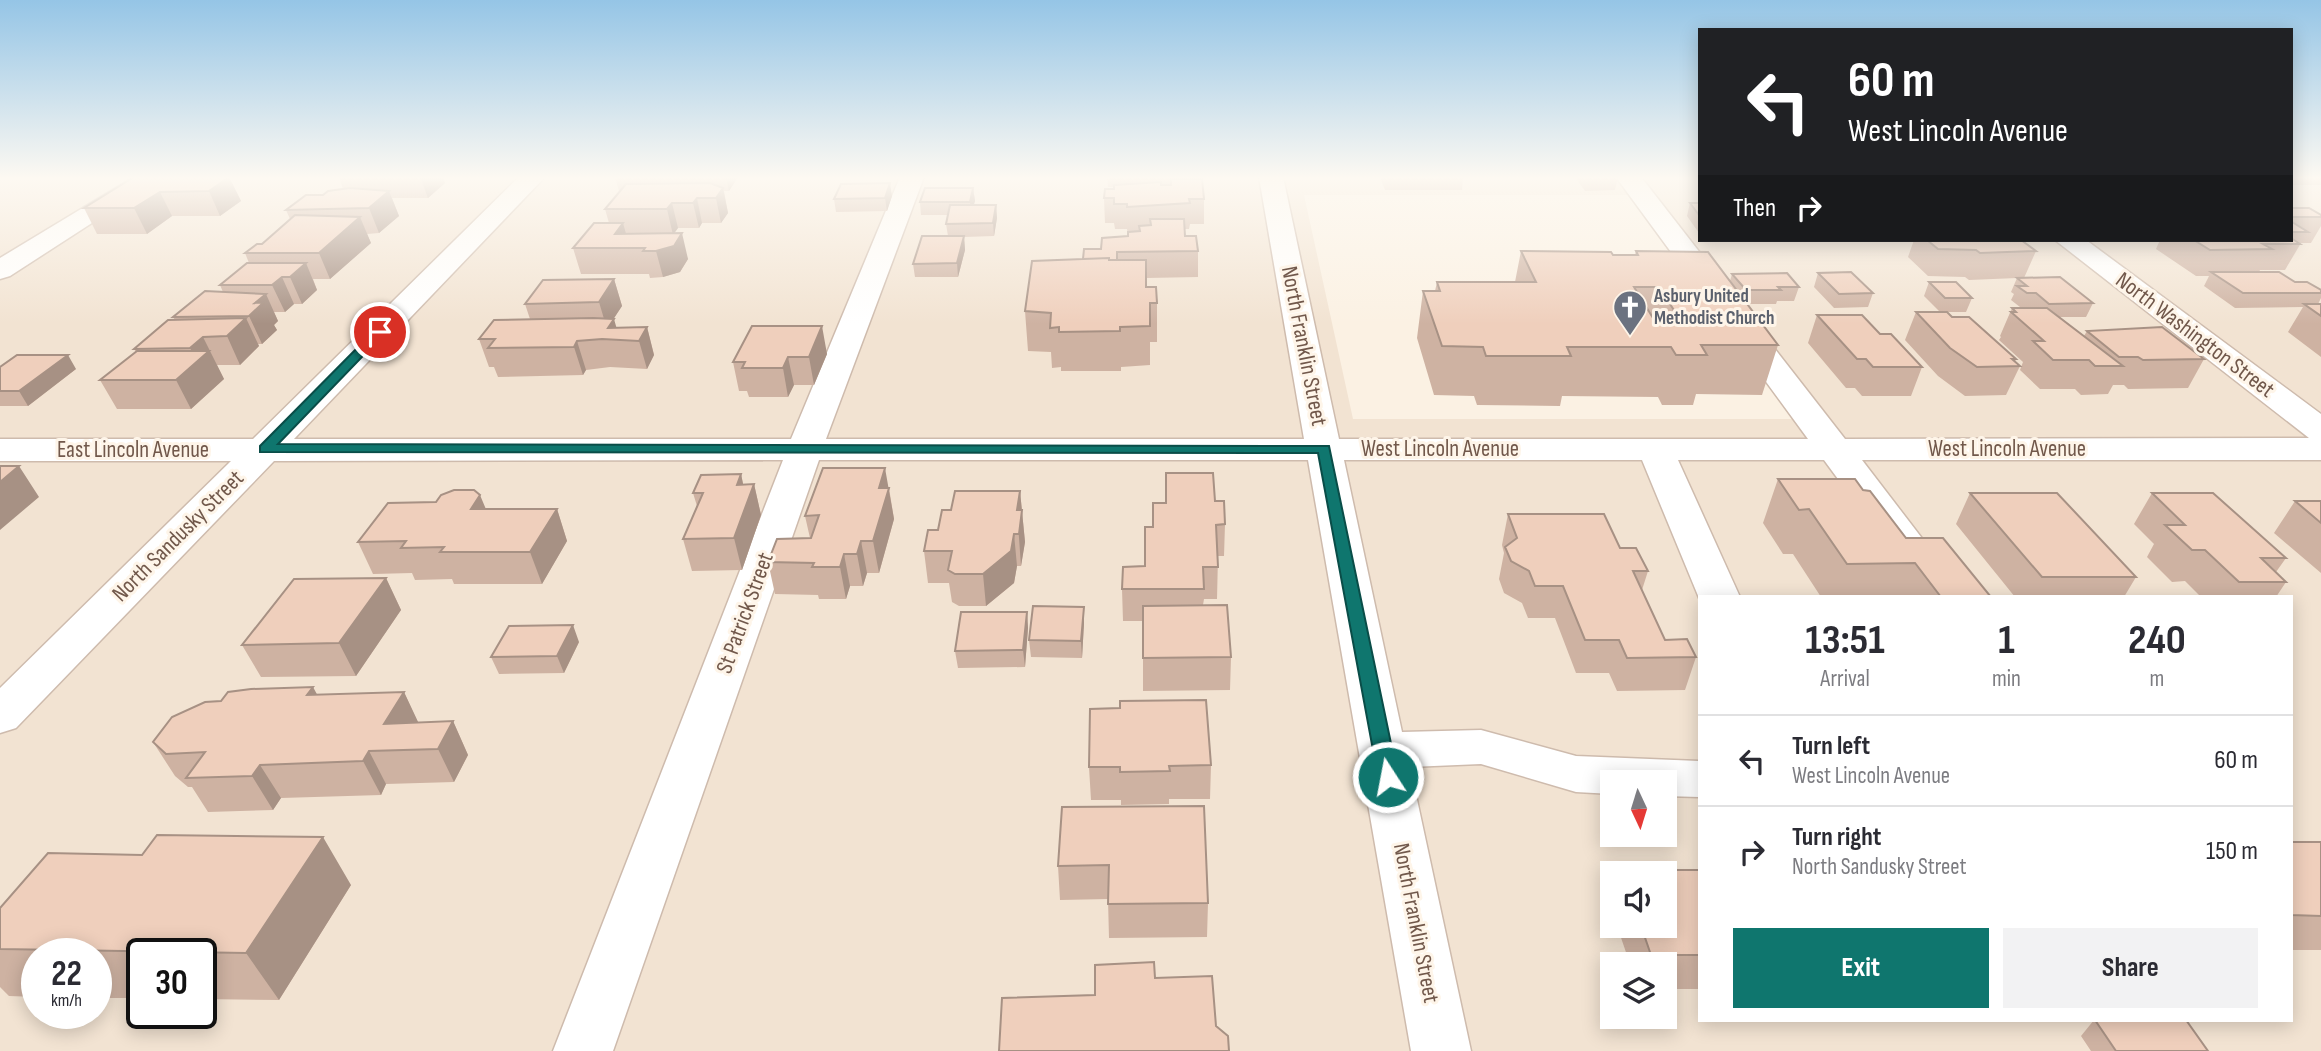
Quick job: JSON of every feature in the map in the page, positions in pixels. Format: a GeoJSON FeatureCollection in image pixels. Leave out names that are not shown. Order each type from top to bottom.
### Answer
{"type":"FeatureCollection","features":[{"type":"Feature","properties":{"kind":"street"},"geometry":{"type":"LineString","coordinates":[[0,270],[71,226]]}},
{"type":"Feature","properties":{"kind":"street","name":"North Sandusky Street"},"geometry":{"type":"LineString","coordinates":[[0,716],[485,226]]}},
{"type":"Feature","properties":{"kind":"street","name":"St Patrick Street"},"geometry":{"type":"LineString","coordinates":[[583,1051],[805,449],[893,226]]}},
{"type":"Feature","properties":{"kind":"street","name":"North Franklin Street"},"geometry":{"type":"LineString","coordinates":[[1281,226],[1441,1051]]}},
{"type":"Feature","properties":{"kind":"street"},"geometry":{"type":"LineString","coordinates":[[1666,226],[1946,595]]}},
{"type":"Feature","properties":{"kind":"street","name":"North Washington Street"},"geometry":{"type":"LineString","coordinates":[[2072,242],[2321,431]]}},
{"type":"Feature","properties":{"kind":"street","name":"West Lincoln Avenue"},"geometry":{"type":"LineString","coordinates":[[265,449],[2321,449]]}},
{"type":"Feature","properties":{"kind":"street","name":"East Lincoln Avenue"},"geometry":{"type":"LineString","coordinates":[[0,450],[265,449]]}},
{"type":"Feature","properties":{"kind":"street"},"geometry":{"type":"LineString","coordinates":[[1655,449],[1703,566],[1718,595]]}},
{"type":"Feature","properties":{"kind":"street"},"geometry":{"type":"LineString","coordinates":[[1382,750],[1482,747],[1576,774],[1698,779]]}},
{"type":"Feature","properties":{"kind":"shaded area"},"geometry":{"type":"Polygon","coordinates":[[[0,226],[1311,226],[1353,419],[1797,419],[1657,226],[1698,226],[1698,242],[2293,242],[2293,226],[2321,226],[2321,1051],[0,1051],[0,226]]]}},
{"type":"Feature","properties":{"kind":"building"},"geometry":{"type":"Polygon","coordinates":[[[282,226],[350,226],[319,253],[245,253],[257,244],[262,244],[282,226]]]}},
{"type":"Feature","properties":{"kind":"building"},"geometry":{"type":"Polygon","coordinates":[[[591,226],[621,226],[615,234],[682,233],[674,246],[656,251],[643,251],[645,248],[573,248],[591,226]]]}},
{"type":"Feature","properties":{"kind":"building"},"geometry":{"type":"Polygon","coordinates":[[[1139,226],[1184,226],[1185,236],[1196,236],[1198,251],[1117,252],[1117,260],[1083,259],[1084,249],[1101,249],[1102,238],[1128,236],[1128,232],[1140,231],[1139,226]]]}},
{"type":"Feature","properties":{"kind":"building"},"geometry":{"type":"Polygon","coordinates":[[[2293,226],[2298,226],[2308,232],[2293,232],[2293,226]]]}},
{"type":"Feature","properties":{"kind":"building"},"geometry":{"type":"Polygon","coordinates":[[[922,236],[964,236],[957,263],[913,264],[922,236]]]}},
{"type":"Feature","properties":{"kind":"building"},"geometry":{"type":"Polygon","coordinates":[[[2293,239],[2300,244],[2263,244],[2272,249],[2210,250],[2197,242],[2293,242],[2293,239]]]}},
{"type":"Feature","properties":{"kind":"building"},"geometry":{"type":"Polygon","coordinates":[[[1929,242],[2024,242],[2036,251],[1980,253],[1976,250],[1938,249],[1929,242]]]}},
{"type":"Feature","properties":{"kind":"building"},"geometry":{"type":"Polygon","coordinates":[[[1521,251],[1611,252],[1613,255],[1638,255],[1636,251],[1708,252],[1778,345],[1701,345],[1707,355],[1676,355],[1671,347],[1567,347],[1571,356],[1486,356],[1483,347],[1442,346],[1423,291],[1440,291],[1437,282],[1536,282],[1521,251]],[[1634,287],[1653,318],[1679,318],[1659,287],[1634,287]]]}},
{"type":"Feature","properties":{"kind":"building"},"geometry":{"type":"Polygon","coordinates":[[[1109,258],[1146,260],[1146,287],[1156,287],[1157,303],[1150,303],[1150,326],[1120,327],[1120,331],[1059,332],[1059,327],[1050,328],[1051,313],[1025,311],[1032,261],[1109,258]]]}},
{"type":"Feature","properties":{"kind":"building"},"geometry":{"type":"Polygon","coordinates":[[[247,263],[306,263],[290,277],[282,277],[272,285],[220,285],[247,263]]]}},
{"type":"Feature","properties":{"kind":"building"},"geometry":{"type":"Polygon","coordinates":[[[1851,272],[1873,293],[1839,294],[1818,273],[1851,272]]]}},
{"type":"Feature","properties":{"kind":"building"},"geometry":{"type":"Polygon","coordinates":[[[2211,272],[2279,272],[2295,282],[2307,282],[2321,290],[2321,293],[2243,293],[2211,272]]]}},
{"type":"Feature","properties":{"kind":"building"},"geometry":{"type":"Polygon","coordinates":[[[1787,273],[1799,287],[1746,290],[1732,274],[1787,273]]]}},
{"type":"Feature","properties":{"kind":"building"},"geometry":{"type":"Polygon","coordinates":[[[2060,277],[2093,303],[2049,304],[2036,293],[2027,293],[2017,286],[2027,286],[2017,278],[2060,277]]]}},
{"type":"Feature","properties":{"kind":"building"},"geometry":{"type":"Polygon","coordinates":[[[614,279],[599,302],[525,304],[543,280],[614,279]]]}},
{"type":"Feature","properties":{"kind":"building"},"geometry":{"type":"Polygon","coordinates":[[[1929,282],[1956,282],[1972,298],[1945,298],[1929,282]]]}},
{"type":"Feature","properties":{"kind":"building"},"geometry":{"type":"Polygon","coordinates":[[[205,291],[266,294],[255,303],[264,302],[249,316],[173,317],[205,291]]]}},
{"type":"Feature","properties":{"kind":"building"},"geometry":{"type":"Polygon","coordinates":[[[2304,304],[2321,304],[2321,316],[2304,304]]]}},
{"type":"Feature","properties":{"kind":"building"},"geometry":{"type":"Polygon","coordinates":[[[2012,308],[2047,308],[2123,366],[2095,366],[2089,360],[2053,360],[2033,341],[2044,341],[2011,312],[2016,312],[2012,308]]]}},
{"type":"Feature","properties":{"kind":"building"},"geometry":{"type":"Polygon","coordinates":[[[1916,312],[1947,312],[1952,317],[1969,317],[2016,359],[2012,359],[2020,366],[1977,367],[1950,348],[1916,312]]]}},
{"type":"Feature","properties":{"kind":"building"},"geometry":{"type":"Polygon","coordinates":[[[1817,315],[1862,315],[1880,334],[1891,334],[1922,367],[1873,367],[1866,359],[1857,359],[1817,315]]]}},
{"type":"Feature","properties":{"kind":"building"},"geometry":{"type":"Polygon","coordinates":[[[246,318],[227,336],[203,337],[190,348],[134,349],[168,320],[246,318]]]}},
{"type":"Feature","properties":{"kind":"building"},"geometry":{"type":"Polygon","coordinates":[[[614,319],[608,328],[647,327],[639,341],[577,341],[574,347],[488,348],[495,339],[479,339],[494,320],[614,319]]]}},
{"type":"Feature","properties":{"kind":"building"},"geometry":{"type":"Polygon","coordinates":[[[752,326],[822,326],[809,357],[788,357],[783,368],[742,368],[745,362],[733,362],[752,326]]]}},
{"type":"Feature","properties":{"kind":"building"},"geometry":{"type":"Polygon","coordinates":[[[2162,327],[2204,359],[2143,360],[2138,357],[2119,357],[2087,331],[2162,327]]]}},
{"type":"Feature","properties":{"kind":"building"},"geometry":{"type":"Polygon","coordinates":[[[137,351],[209,351],[176,380],[100,380],[137,351]]]}},
{"type":"Feature","properties":{"kind":"building"},"geometry":{"type":"Polygon","coordinates":[[[17,355],[68,355],[19,391],[0,391],[0,367],[17,355]]]}},
{"type":"Feature","properties":{"kind":"building"},"geometry":{"type":"Polygon","coordinates":[[[0,466],[19,466],[0,482],[0,466]]]}},
{"type":"Feature","properties":{"kind":"building"},"geometry":{"type":"Polygon","coordinates":[[[823,468],[885,468],[879,488],[889,488],[873,541],[861,541],[857,554],[844,554],[840,567],[812,567],[814,563],[768,562],[777,539],[811,538],[819,515],[805,516],[823,468]]]}},
{"type":"Feature","properties":{"kind":"building"},"geometry":{"type":"Polygon","coordinates":[[[1166,473],[1213,473],[1215,501],[1224,501],[1225,524],[1216,525],[1218,567],[1203,567],[1204,589],[1122,589],[1123,567],[1145,566],[1145,527],[1153,527],[1153,503],[1166,503],[1166,473]]]}},
{"type":"Feature","properties":{"kind":"building"},"geometry":{"type":"Polygon","coordinates":[[[741,474],[737,485],[754,484],[734,538],[683,539],[703,493],[693,493],[701,475],[741,474]]]}},
{"type":"Feature","properties":{"kind":"building"},"geometry":{"type":"Polygon","coordinates":[[[1778,479],[1855,479],[1863,490],[1870,491],[1906,538],[1943,538],[1989,595],[1939,595],[1915,563],[1847,564],[1809,509],[1799,510],[1778,479]]]}},
{"type":"Feature","properties":{"kind":"building"},"geometry":{"type":"Polygon","coordinates":[[[454,490],[474,490],[480,495],[471,509],[557,509],[530,552],[440,552],[444,547],[401,548],[406,541],[358,542],[388,503],[436,502],[441,495],[454,490]]]}},
{"type":"Feature","properties":{"kind":"building"},"geometry":{"type":"Polygon","coordinates":[[[955,491],[1020,491],[1017,510],[1022,510],[1019,534],[1014,534],[1011,551],[983,574],[955,574],[948,570],[952,551],[924,551],[928,530],[938,530],[942,510],[951,510],[955,491]]]}},
{"type":"Feature","properties":{"kind":"building"},"geometry":{"type":"Polygon","coordinates":[[[1970,493],[2057,493],[2136,577],[2042,577],[1970,493]]]}},
{"type":"Feature","properties":{"kind":"building"},"geometry":{"type":"Polygon","coordinates":[[[2152,493],[2213,493],[2286,558],[2261,558],[2286,582],[2239,582],[2205,550],[2192,550],[2165,525],[2185,525],[2152,493]]]}},
{"type":"Feature","properties":{"kind":"building"},"geometry":{"type":"Polygon","coordinates":[[[2295,501],[2321,501],[2321,523],[2295,501]]]}},
{"type":"Feature","properties":{"kind":"building"},"geometry":{"type":"Polygon","coordinates":[[[1508,514],[1604,514],[1620,548],[1636,548],[1648,571],[1633,571],[1665,640],[1687,639],[1696,657],[1627,658],[1619,640],[1585,640],[1563,586],[1535,586],[1529,571],[1511,561],[1505,547],[1517,538],[1508,514]]]}},
{"type":"Feature","properties":{"kind":"building"},"geometry":{"type":"Polygon","coordinates":[[[386,578],[339,643],[242,645],[294,579],[386,578]]]}},
{"type":"Feature","properties":{"kind":"building"},"geometry":{"type":"Polygon","coordinates":[[[1227,605],[1231,657],[1143,658],[1143,606],[1227,605]]]}},
{"type":"Feature","properties":{"kind":"building"},"geometry":{"type":"Polygon","coordinates":[[[1033,606],[1084,607],[1081,641],[1029,640],[1033,606]]]}},
{"type":"Feature","properties":{"kind":"building"},"geometry":{"type":"Polygon","coordinates":[[[961,612],[1027,612],[1023,650],[955,651],[961,612]]]}},
{"type":"Feature","properties":{"kind":"building"},"geometry":{"type":"Polygon","coordinates":[[[573,625],[557,656],[491,657],[509,626],[573,625]]]}},
{"type":"Feature","properties":{"kind":"building"},"geometry":{"type":"Polygon","coordinates":[[[313,687],[307,695],[404,692],[384,724],[453,721],[438,749],[369,751],[363,761],[260,765],[252,776],[186,778],[205,752],[166,754],[153,742],[172,717],[205,702],[221,701],[228,692],[313,687]]]}},
{"type":"Feature","properties":{"kind":"building"},"geometry":{"type":"Polygon","coordinates":[[[1206,700],[1211,765],[1169,766],[1170,771],[1120,772],[1120,767],[1089,767],[1090,709],[1120,708],[1120,701],[1206,700]]]}},
{"type":"Feature","properties":{"kind":"building"},"geometry":{"type":"Polygon","coordinates":[[[1204,806],[1208,903],[1108,904],[1109,865],[1058,866],[1062,807],[1204,806]]]}},
{"type":"Feature","properties":{"kind":"building"},"geometry":{"type":"Polygon","coordinates":[[[157,835],[323,837],[246,953],[217,953],[217,938],[126,938],[126,951],[112,951],[112,938],[21,938],[21,949],[0,949],[0,908],[48,853],[142,855],[157,835]]]}},
{"type":"Feature","properties":{"kind":"building"},"geometry":{"type":"Polygon","coordinates":[[[2293,842],[2321,842],[2321,916],[2293,915],[2293,842]]]}},
{"type":"Feature","properties":{"kind":"building"},"geometry":{"type":"Polygon","coordinates":[[[1677,870],[1698,870],[1698,955],[1650,952],[1645,938],[1677,938],[1677,870]]]}},
{"type":"Feature","properties":{"kind":"building"},"geometry":{"type":"Polygon","coordinates":[[[1154,962],[1155,978],[1212,976],[1216,1026],[1228,1036],[1229,1051],[999,1051],[1002,998],[1095,995],[1095,965],[1154,962]]]}},
{"type":"Feature","properties":{"kind":"building"},"geometry":{"type":"Polygon","coordinates":[[[2096,1022],[2187,1022],[2208,1051],[2116,1051],[2096,1022]]]}},
{"type":"Feature","properties":{"kind":"place","name":"Asbury United Methodist Church"},"geometry":{"type":"Point","coordinates":[1630,337]}},
{"type":"Feature","properties":{"kind":"route"},"geometry":{"type":"LineString","coordinates":[[380,332],[265,449],[1324,449],[1388,777]]}}]}
